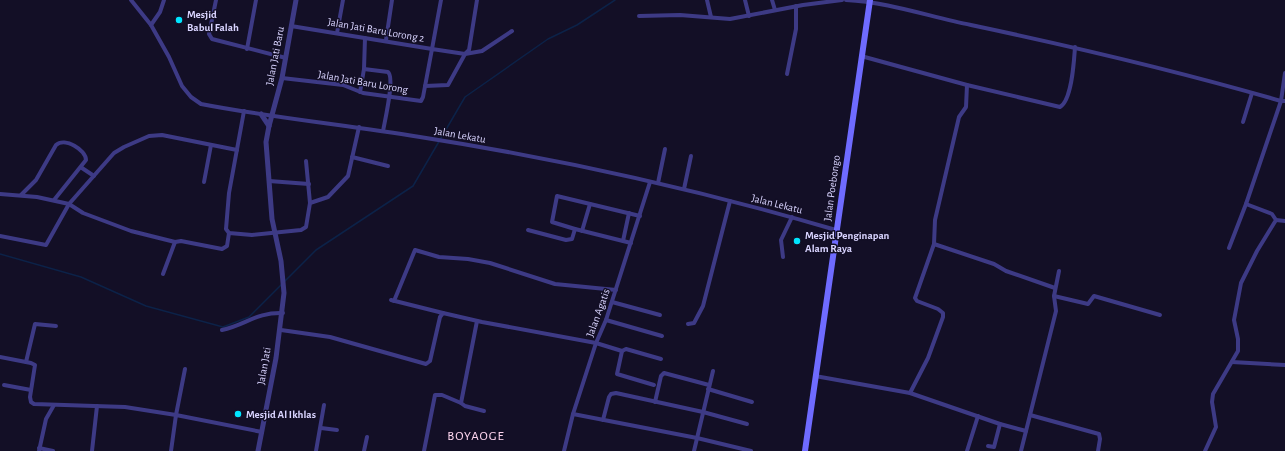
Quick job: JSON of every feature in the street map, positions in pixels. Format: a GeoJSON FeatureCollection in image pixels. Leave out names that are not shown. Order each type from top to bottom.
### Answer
{"type":"FeatureCollection","features":[{"type":"Feature","properties":{"kind":"main road","name":"Jalan Poebongo"},"geometry":{"type":"LineString","coordinates":[[805,451],[860,56],[870,1]]}},
{"type":"Feature","properties":{"kind":"street","name":"Jalan Lekatu"},"geometry":{"type":"LineString","coordinates":[[131,0],[150,25],[169,57],[182,86],[191,97],[201,104],[420,137],[658,183],[792,217],[836,230]]}},
{"type":"Feature","properties":{"kind":"street"},"geometry":{"type":"LineString","coordinates":[[150,25],[157,18],[164,0]]}},
{"type":"Feature","properties":{"kind":"street"},"geometry":{"type":"LineString","coordinates":[[216,0],[209,36],[215,40],[286,58]]}},
{"type":"Feature","properties":{"kind":"street"},"geometry":{"type":"LineString","coordinates":[[247,49],[256,0]]}},
{"type":"Feature","properties":{"kind":"street","name":"Jalan Jati Baru"},"geometry":{"type":"LineString","coordinates":[[273,116],[286,58],[296,0]]}},
{"type":"Feature","properties":{"kind":"street"},"geometry":{"type":"LineString","coordinates":[[337,33],[343,0]]}},
{"type":"Feature","properties":{"kind":"street"},"geometry":{"type":"LineString","coordinates":[[386,40],[392,0]]}},
{"type":"Feature","properties":{"kind":"street","name":"Jalan Jati Baru Lorong 2"},"geometry":{"type":"LineString","coordinates":[[291,26],[386,40],[432,49],[440,0]]}},
{"type":"Feature","properties":{"kind":"street"},"geometry":{"type":"LineString","coordinates":[[477,0],[469,48],[465,54],[448,85],[425,86],[432,49],[465,54],[482,50],[512,31]]}},
{"type":"Feature","properties":{"kind":"street"},"geometry":{"type":"LineString","coordinates":[[707,0],[711,17]]}},
{"type":"Feature","properties":{"kind":"street"},"geometry":{"type":"LineString","coordinates":[[745,0],[749,16]]}},
{"type":"Feature","properties":{"kind":"street"},"geometry":{"type":"LineString","coordinates":[[772,0],[775,10]]}},
{"type":"Feature","properties":{"kind":"street"},"geometry":{"type":"LineString","coordinates":[[639,16],[711,17],[730,19],[796,6],[802,2],[842,0]]}},
{"type":"Feature","properties":{"kind":"street"},"geometry":{"type":"LineString","coordinates":[[846,0],[870,1],[945,20],[1075,47],[1153,66],[1283,101]]}},
{"type":"Feature","properties":{"kind":"street"},"geometry":{"type":"LineString","coordinates":[[788,74],[796,29],[796,6]]}},
{"type":"Feature","properties":{"kind":"street"},"geometry":{"type":"LineString","coordinates":[[360,92],[364,69],[365,38]]}},
{"type":"Feature","properties":{"kind":"street"},"geometry":{"type":"LineString","coordinates":[[860,56],[967,85],[1060,107],[1066,102],[1069,92],[1075,47]]}},
{"type":"Feature","properties":{"kind":"street"},"geometry":{"type":"LineString","coordinates":[[364,69],[389,72],[389,97],[383,131]]}},
{"type":"Feature","properties":{"kind":"street"},"geometry":{"type":"LineString","coordinates":[[1229,248],[1283,101],[1285,73]]}},
{"type":"Feature","properties":{"kind":"street","name":"Jalan Jati Baru Lorong"},"geometry":{"type":"LineString","coordinates":[[282,78],[343,85],[360,92],[416,101],[422,99],[425,86]]}},
{"type":"Feature","properties":{"kind":"street"},"geometry":{"type":"LineString","coordinates":[[910,393],[928,358],[944,315],[938,309],[915,299],[934,244],[935,220],[959,117],[967,105],[967,85]]}},
{"type":"Feature","properties":{"kind":"street"},"geometry":{"type":"LineString","coordinates":[[1243,122],[1252,93]]}},
{"type":"Feature","properties":{"kind":"street"},"geometry":{"type":"LineString","coordinates":[[244,111],[229,193],[226,229],[230,233],[252,235],[301,230],[306,227],[310,203],[306,161]]}},
{"type":"Feature","properties":{"kind":"street"},"geometry":{"type":"LineString","coordinates":[[261,114],[269,126]]}},
{"type":"Feature","properties":{"kind":"street"},"geometry":{"type":"LineString","coordinates":[[273,116],[269,126],[266,142],[274,233]]}},
{"type":"Feature","properties":{"kind":"street"},"geometry":{"type":"LineString","coordinates":[[310,203],[328,197],[348,176],[359,127]]}},
{"type":"Feature","properties":{"kind":"street"},"geometry":{"type":"LineString","coordinates":[[0,236],[46,245],[69,204],[118,150],[149,136],[171,136],[238,150]]}},
{"type":"Feature","properties":{"kind":"street"},"geometry":{"type":"LineString","coordinates":[[21,195],[36,180],[59,142],[67,142],[84,153],[86,160],[82,168],[68,181],[54,200]]}},
{"type":"Feature","properties":{"kind":"street"},"geometry":{"type":"LineString","coordinates":[[204,182],[211,145]]}},
{"type":"Feature","properties":{"kind":"street"},"geometry":{"type":"LineString","coordinates":[[658,183],[665,149]]}},
{"type":"Feature","properties":{"kind":"street"},"geometry":{"type":"LineString","coordinates":[[684,189],[691,156]]}},
{"type":"Feature","properties":{"kind":"street"},"geometry":{"type":"LineString","coordinates":[[352,157],[388,166]]}},
{"type":"Feature","properties":{"kind":"street"},"geometry":{"type":"LineString","coordinates":[[82,168],[94,176]]}},
{"type":"Feature","properties":{"kind":"street"},"geometry":{"type":"LineString","coordinates":[[270,181],[309,184]]}},
{"type":"Feature","properties":{"kind":"street","name":"Jalan Agatis"},"geometry":{"type":"LineString","coordinates":[[564,451],[573,414],[596,343],[606,320],[616,290],[650,182]]}},
{"type":"Feature","properties":{"kind":"street"},"geometry":{"type":"LineString","coordinates":[[0,194],[21,195],[69,204],[83,213],[131,231],[175,242],[181,241],[222,249],[227,246],[230,233]]}},
{"type":"Feature","properties":{"kind":"street"},"geometry":{"type":"LineString","coordinates":[[631,243],[552,222],[556,197],[640,216]]}},
{"type":"Feature","properties":{"kind":"street"},"geometry":{"type":"LineString","coordinates":[[688,324],[694,323],[704,306],[730,202]]}},
{"type":"Feature","properties":{"kind":"street"},"geometry":{"type":"LineString","coordinates":[[582,231],[590,204]]}},
{"type":"Feature","properties":{"kind":"street"},"geometry":{"type":"LineString","coordinates":[[1246,204],[1272,214],[1276,220]]}},
{"type":"Feature","properties":{"kind":"street"},"geometry":{"type":"LineString","coordinates":[[623,241],[629,213]]}},
{"type":"Feature","properties":{"kind":"street"},"geometry":{"type":"LineString","coordinates":[[783,257],[780,240],[792,217]]}},
{"type":"Feature","properties":{"kind":"street"},"geometry":{"type":"LineString","coordinates":[[1276,220],[1285,220]]}},
{"type":"Feature","properties":{"kind":"street"},"geometry":{"type":"LineString","coordinates":[[1205,451],[1216,427],[1212,394],[1232,362],[1238,348],[1234,320],[1241,283],[1257,251],[1276,220]]}},
{"type":"Feature","properties":{"kind":"street"},"geometry":{"type":"LineString","coordinates":[[528,230],[568,241],[572,239],[575,229]]}},
{"type":"Feature","properties":{"kind":"street","name":"Jalan Jati"},"geometry":{"type":"LineString","coordinates":[[258,451],[281,330],[284,284],[281,261],[274,233]]}},
{"type":"Feature","properties":{"kind":"street"},"geometry":{"type":"LineString","coordinates":[[163,274],[175,242]]}},
{"type":"Feature","properties":{"kind":"street"},"geometry":{"type":"LineString","coordinates":[[934,244],[994,264],[1006,271],[1055,288]]}},
{"type":"Feature","properties":{"kind":"street"},"geometry":{"type":"LineString","coordinates":[[616,290],[555,284],[490,263],[468,259],[439,257],[415,250],[392,300],[477,321],[596,343],[622,351],[625,349],[661,359]]}},
{"type":"Feature","properties":{"kind":"street"},"geometry":{"type":"LineString","coordinates":[[1021,451],[1056,311],[1054,296],[1059,271]]}},
{"type":"Feature","properties":{"kind":"street"},"geometry":{"type":"LineString","coordinates":[[1054,296],[1088,304],[1094,296],[1160,315]]}},
{"type":"Feature","properties":{"kind":"street"},"geometry":{"type":"LineString","coordinates":[[612,302],[660,315]]}},
{"type":"Feature","properties":{"kind":"street"},"geometry":{"type":"LineString","coordinates":[[222,330],[237,327],[246,321],[261,315],[282,313]]}},
{"type":"Feature","properties":{"kind":"street"},"geometry":{"type":"LineString","coordinates":[[281,330],[330,337],[426,364],[430,361],[440,317],[443,313]]}},
{"type":"Feature","properties":{"kind":"street"},"geometry":{"type":"LineString","coordinates":[[606,320],[662,336]]}},
{"type":"Feature","properties":{"kind":"street"},"geometry":{"type":"LineString","coordinates":[[461,403],[477,321]]}},
{"type":"Feature","properties":{"kind":"street"},"geometry":{"type":"LineString","coordinates":[[26,362],[35,324],[56,326]]}},
{"type":"Feature","properties":{"kind":"street"},"geometry":{"type":"LineString","coordinates":[[622,351],[618,374],[654,385]]}},
{"type":"Feature","properties":{"kind":"street"},"geometry":{"type":"LineString","coordinates":[[0,357],[26,362],[33,364],[36,367],[30,397],[32,403],[125,407],[176,415],[262,432]]}},
{"type":"Feature","properties":{"kind":"street"},"geometry":{"type":"LineString","coordinates":[[1232,362],[1285,365]]}},
{"type":"Feature","properties":{"kind":"street"},"geometry":{"type":"LineString","coordinates":[[171,451],[176,415],[186,369]]}},
{"type":"Feature","properties":{"kind":"street"},"geometry":{"type":"LineString","coordinates":[[694,451],[713,371]]}},
{"type":"Feature","properties":{"kind":"street"},"geometry":{"type":"LineString","coordinates":[[655,402],[661,376],[664,374],[709,387],[752,402]]}},
{"type":"Feature","properties":{"kind":"street"},"geometry":{"type":"LineString","coordinates":[[815,376],[910,393],[1000,424],[1026,431]]}},
{"type":"Feature","properties":{"kind":"street"},"geometry":{"type":"LineString","coordinates":[[4,385],[31,390]]}},
{"type":"Feature","properties":{"kind":"street"},"geometry":{"type":"LineString","coordinates":[[603,420],[611,394],[616,393],[703,412],[747,424]]}},
{"type":"Feature","properties":{"kind":"street"},"geometry":{"type":"LineString","coordinates":[[424,451],[435,395],[442,395],[465,406],[484,411]]}},
{"type":"Feature","properties":{"kind":"street"},"geometry":{"type":"LineString","coordinates":[[53,451],[39,450],[46,419],[54,405]]}},
{"type":"Feature","properties":{"kind":"street"},"geometry":{"type":"LineString","coordinates":[[316,451],[324,405]]}},
{"type":"Feature","properties":{"kind":"street"},"geometry":{"type":"LineString","coordinates":[[92,451],[97,406]]}},
{"type":"Feature","properties":{"kind":"street"},"geometry":{"type":"LineString","coordinates":[[573,414],[697,438],[751,451]]}},
{"type":"Feature","properties":{"kind":"street"},"geometry":{"type":"LineString","coordinates":[[1030,415],[1098,433],[1100,438],[1098,451]]}},
{"type":"Feature","properties":{"kind":"street"},"geometry":{"type":"LineString","coordinates":[[968,451],[978,416]]}},
{"type":"Feature","properties":{"kind":"street"},"geometry":{"type":"LineString","coordinates":[[988,446],[994,447],[1000,424]]}},
{"type":"Feature","properties":{"kind":"street"},"geometry":{"type":"LineString","coordinates":[[321,428],[337,430]]}},
{"type":"Feature","properties":{"kind":"street"},"geometry":{"type":"LineString","coordinates":[[364,451],[367,437]]}},
{"type":"Feature","properties":{"kind":"waterway"},"geometry":{"type":"LineString","coordinates":[[285,281],[316,250],[413,186],[465,97],[548,39],[577,25],[615,0]]}},
{"type":"Feature","properties":{"kind":"waterway"},"geometry":{"type":"LineString","coordinates":[[0,254],[81,277],[146,306],[223,327],[249,317],[282,284]]}},
{"type":"Feature","properties":{"kind":"place","name":"Mesjid Babul Falah"},"geometry":{"type":"Point","coordinates":[179,20]}},
{"type":"Feature","properties":{"kind":"place","name":"Mesjid Penginapan Alam Raya"},"geometry":{"type":"Point","coordinates":[797,241]}},
{"type":"Feature","properties":{"kind":"place","name":"Mesjid Al Ikhlas"},"geometry":{"type":"Point","coordinates":[238,414]}},
{"type":"Feature","properties":{"kind":"district","name":"BOYAOGE"},"geometry":{"type":"Point","coordinates":[476,436]}}]}
